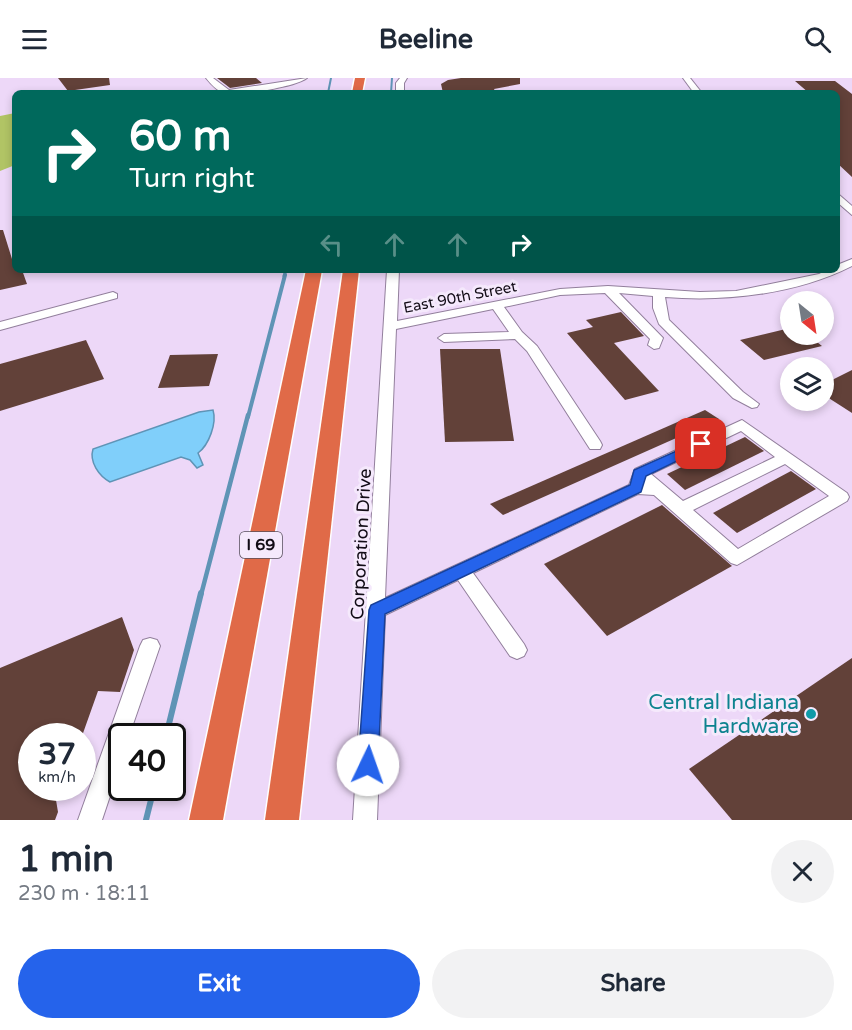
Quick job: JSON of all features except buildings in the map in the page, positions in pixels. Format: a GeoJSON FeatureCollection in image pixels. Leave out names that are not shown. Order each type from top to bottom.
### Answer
{"type":"FeatureCollection","features":[{"type":"Feature","properties":{"kind":"highway","name":"I 69"},"geometry":{"type":"LineString","coordinates":[[206,820],[313,273]]}},
{"type":"Feature","properties":{"kind":"highway"},"geometry":{"type":"LineString","coordinates":[[282,820],[351,273]]}},
{"type":"Feature","properties":{"kind":"street"},"geometry":{"type":"LineString","coordinates":[[210,78],[222,90]]}},
{"type":"Feature","properties":{"kind":"street"},"geometry":{"type":"LineString","coordinates":[[242,90],[296,82],[304,78]]}},
{"type":"Feature","properties":{"kind":"street"},"geometry":{"type":"LineString","coordinates":[[686,78],[696,90]]}},
{"type":"Feature","properties":{"kind":"street"},"geometry":{"type":"LineString","coordinates":[[840,199],[852,212]]}},
{"type":"Feature","properties":{"kind":"street","name":"Corporation Drive"},"geometry":{"type":"LineString","coordinates":[[365,820],[393,273]]}},
{"type":"Feature","properties":{"kind":"street","name":"East 90th Street"},"geometry":{"type":"LineString","coordinates":[[391,326],[560,292],[608,289],[700,296],[746,293],[832,273]]}},
{"type":"Feature","properties":{"kind":"street"},"geometry":{"type":"LineString","coordinates":[[608,289],[657,338],[654,345]]}},
{"type":"Feature","properties":{"kind":"street"},"geometry":{"type":"LineString","coordinates":[[659,293],[659,308],[663,321],[738,395],[752,404]]}},
{"type":"Feature","properties":{"kind":"street"},"geometry":{"type":"LineString","coordinates":[[0,326],[113,296]]}},
{"type":"Feature","properties":{"kind":"street"},"geometry":{"type":"LineString","coordinates":[[496,305],[531,350],[595,445]]}},
{"type":"Feature","properties":{"kind":"street"},"geometry":{"type":"LineString","coordinates":[[444,338],[518,335]]}},
{"type":"Feature","properties":{"kind":"street"},"geometry":{"type":"LineString","coordinates":[[377,610],[462,571],[742,425],[841,497],[737,558],[658,489],[638,481]]}},
{"type":"Feature","properties":{"kind":"street"},"geometry":{"type":"LineString","coordinates":[[681,509],[787,457]]}},
{"type":"Feature","properties":{"kind":"street"},"geometry":{"type":"LineString","coordinates":[[462,571],[517,650]]}},
{"type":"Feature","properties":{"kind":"street"},"geometry":{"type":"LineString","coordinates":[[90,820],[150,646]]}},
{"type":"Feature","properties":{"kind":"green space"},"geometry":{"type":"Polygon","coordinates":[[[12,114],[12,166],[0,171],[0,116],[12,114]]]}},
{"type":"Feature","properties":{"kind":"water"},"geometry":{"type":"Polygon","coordinates":[[[213,410],[214,421],[211,433],[206,445],[198,453],[203,465],[197,468],[190,460],[181,457],[110,482],[102,476],[94,464],[93,449],[199,412],[213,410]]]}},
{"type":"Feature","properties":{"kind":"waterway"},"geometry":{"type":"LineString","coordinates":[[329,90],[331,78]]}},
{"type":"Feature","properties":{"kind":"waterway"},"geometry":{"type":"LineString","coordinates":[[391,90],[392,78]]}},
{"type":"Feature","properties":{"kind":"waterway"},"geometry":{"type":"LineString","coordinates":[[248,417],[285,275]]}},
{"type":"Feature","properties":{"kind":"waterway"},"geometry":{"type":"LineString","coordinates":[[201,595],[248,415]]}},
{"type":"Feature","properties":{"kind":"waterway"},"geometry":{"type":"LineString","coordinates":[[169,723],[201,593]]}},
{"type":"Feature","properties":{"kind":"waterway"},"geometry":{"type":"LineString","coordinates":[[146,820],[151,801]]}},
{"type":"Feature","properties":{"kind":"place","name":"Central Indiana Hardware"},"geometry":{"type":"Point","coordinates":[811,714]}},
{"type":"Feature","properties":{"kind":"route"},"geometry":{"type":"LineString","coordinates":[[368,765],[377,610],[636,488],[639,473],[701,444]]}}]}
